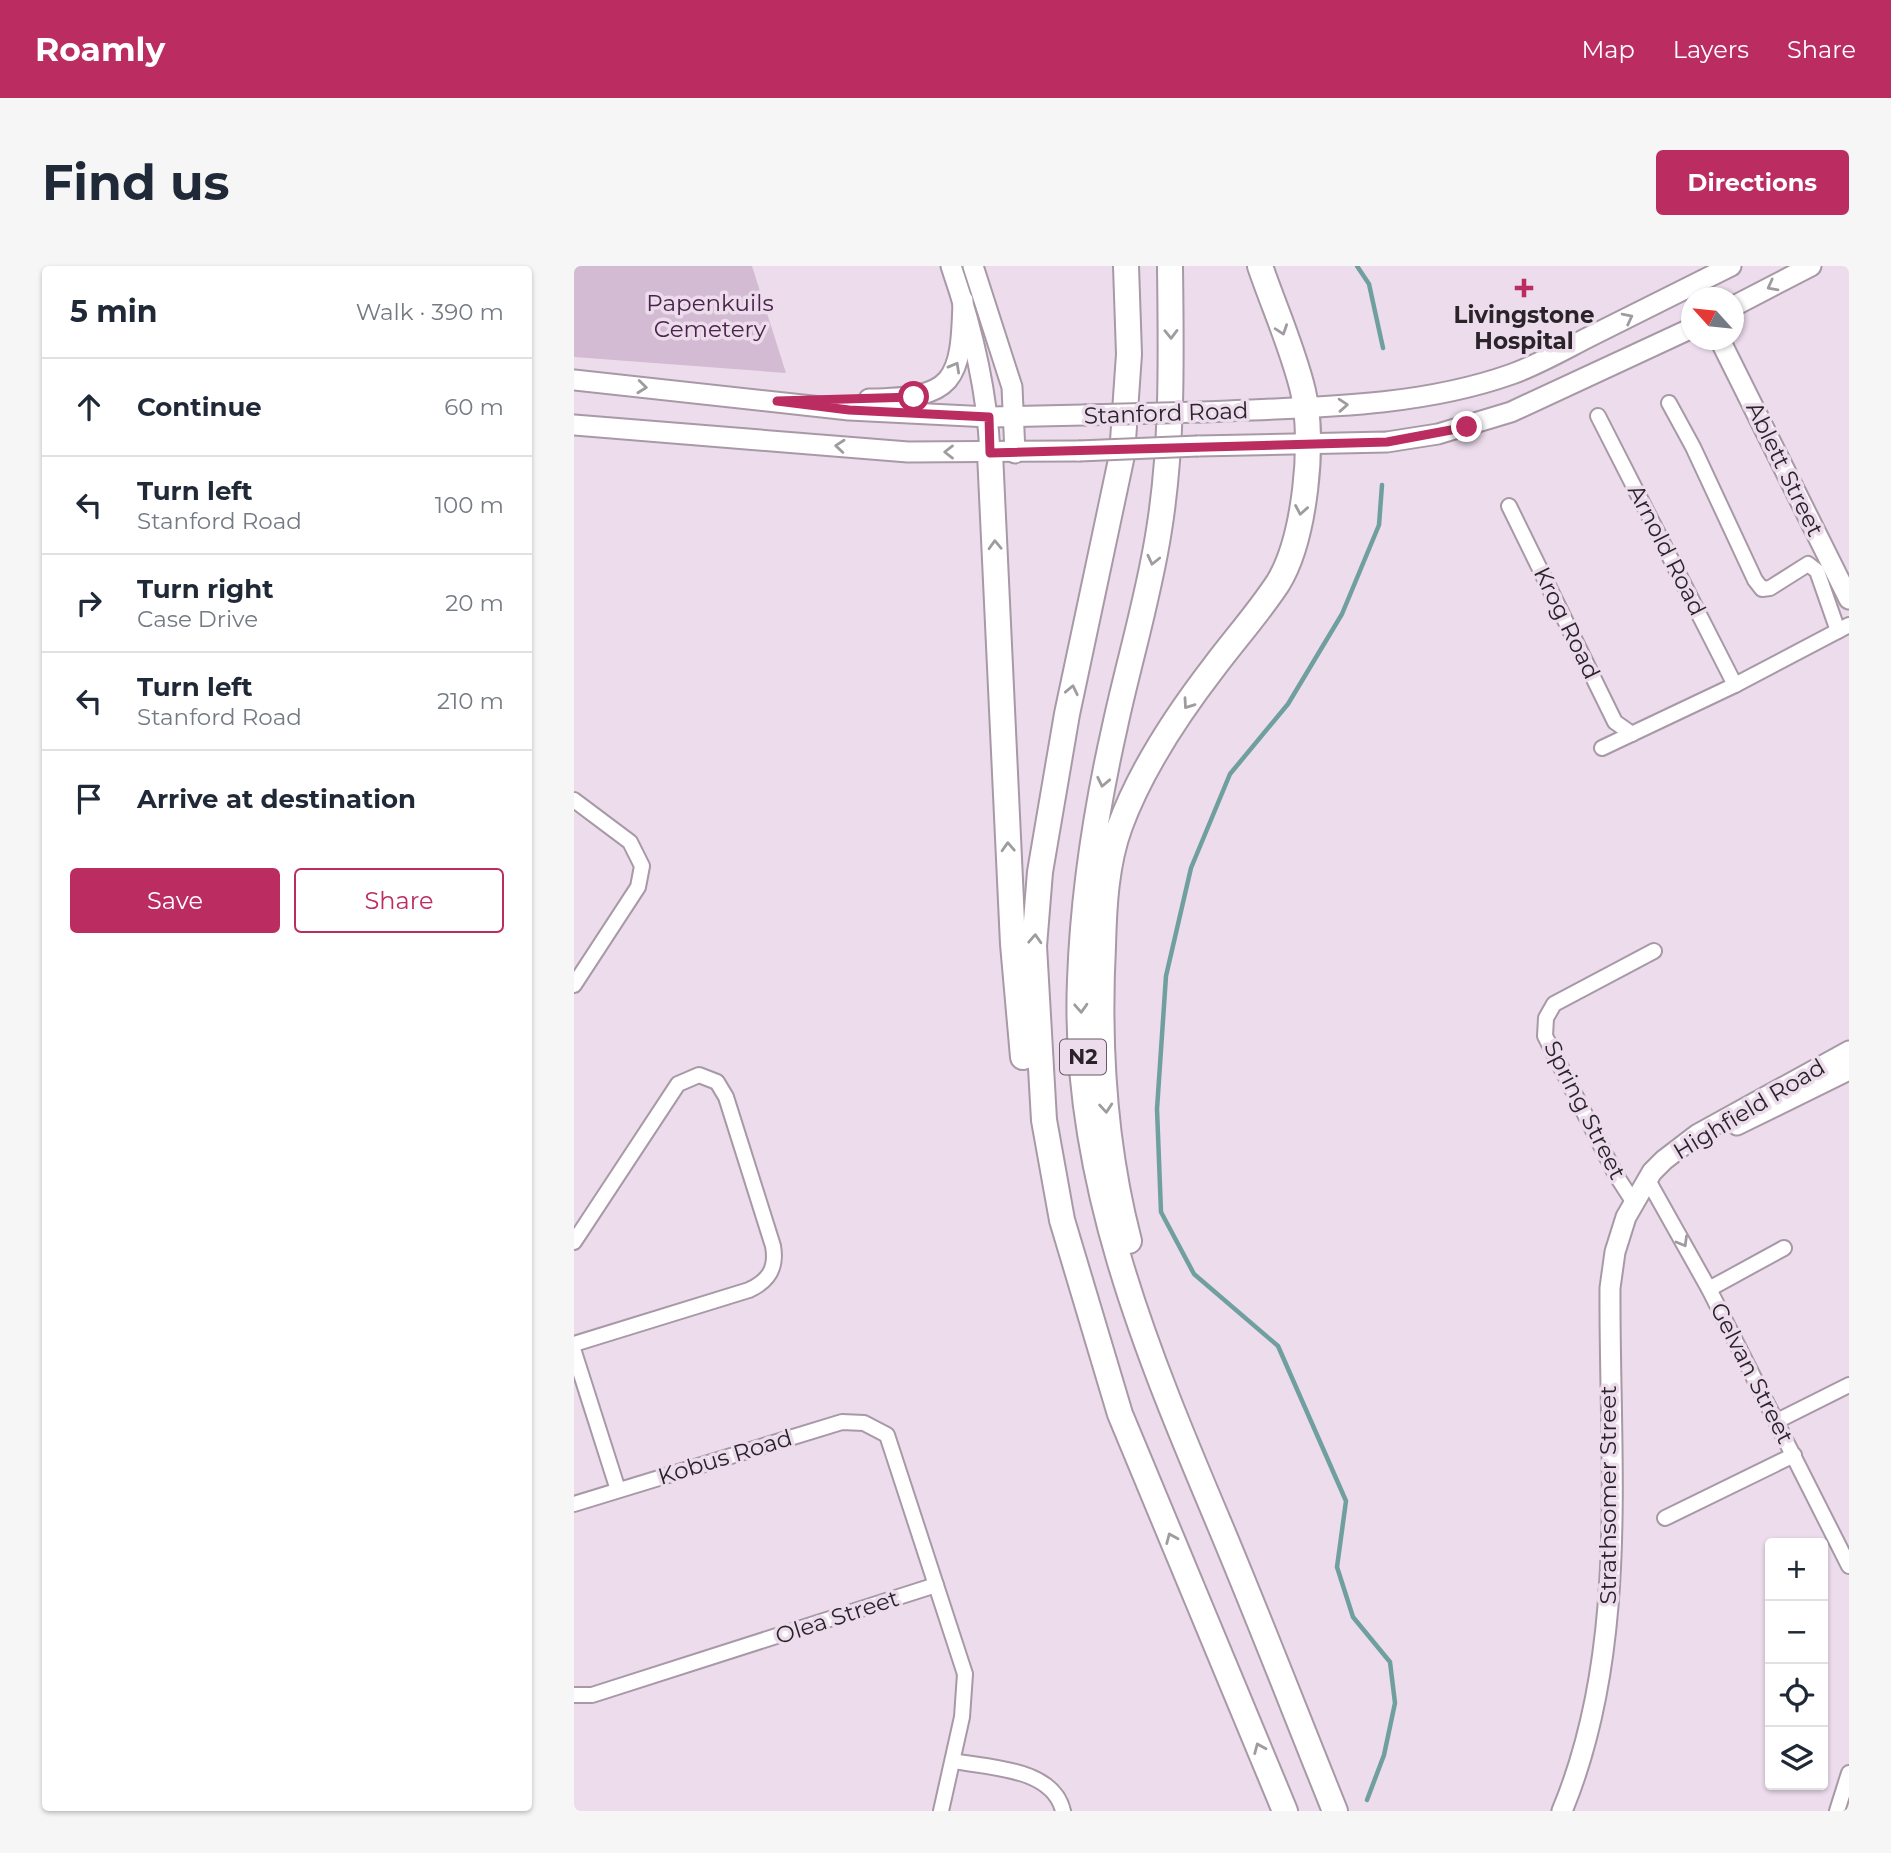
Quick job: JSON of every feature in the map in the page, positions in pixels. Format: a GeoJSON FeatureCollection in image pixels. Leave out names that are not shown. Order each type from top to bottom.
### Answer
{"type":"FeatureCollection","features":[{"type":"Feature","properties":{"kind":"highway","name":"N2"},"geometry":{"type":"LineString","coordinates":[[1126,266],[1129,354],[1122,455],[1049,807],[1040,872],[1034,946],[1044,1120],[1062,1220],[1119,1414],[1285,1811]]}},
{"type":"Feature","properties":{"kind":"highway","name":"N2"},"geometry":{"type":"LineString","coordinates":[[1170,266],[1171,365],[1166,484],[1159,534],[1095,821],[1079,985],[1090,1144],[1104,1213],[1129,1297],[1163,1391],[1335,1811]]}},
{"type":"Feature","properties":{"kind":"highway"},"geometry":{"type":"LineString","coordinates":[[1223,1532],[1142,1290],[1121,1210],[1110,1144],[1102,1063],[1101,986],[1104,916],[1110,866],[1119,829],[1150,761],[1211,670],[1279,581],[1293,551],[1307,467],[1305,407],[1303,392],[1260,266]]}},
{"type":"Feature","properties":{"kind":"highway"},"geometry":{"type":"LineString","coordinates":[[1002,453],[1013,944],[1030,1119],[1050,1217],[1119,1414]]}},
{"type":"Feature","properties":{"kind":"main road"},"geometry":{"type":"LineString","coordinates":[[951,266],[979,361],[989,417],[1002,453]]}},
{"type":"Feature","properties":{"kind":"main road"},"geometry":{"type":"LineString","coordinates":[[973,266],[1012,387],[1014,416],[1002,453]]}},
{"type":"Feature","properties":{"kind":"main road","name":"Stanford Road"},"geometry":{"type":"LineString","coordinates":[[1702,287],[1731,266]]}},
{"type":"Feature","properties":{"kind":"main road"},"geometry":{"type":"LineString","coordinates":[[1744,301],[1811,266]]}},
{"type":"Feature","properties":{"kind":"main road","name":"Stanford Road"},"geometry":{"type":"LineString","coordinates":[[574,380],[849,410],[989,417],[1305,407],[1447,392],[1512,374],[1681,298]]}},
{"type":"Feature","properties":{"kind":"main road"},"geometry":{"type":"LineString","coordinates":[[777,401],[901,399],[927,394],[947,380],[961,356],[963,300]]}},
{"type":"Feature","properties":{"kind":"main road","name":"Stanford Road"},"geometry":{"type":"LineString","coordinates":[[574,425],[908,452],[1002,453],[1387,442],[1467,427],[1546,397],[1681,333]]}},
{"type":"Feature","properties":{"kind":"main road","name":"Ablett Street"},"geometry":{"type":"LineString","coordinates":[[1725,350],[1849,599]]}},
{"type":"Feature","properties":{"kind":"main road","name":"Highfield Road"},"geometry":{"type":"LineString","coordinates":[[1653,1177],[1698,1133],[1849,1051]]}},
{"type":"Feature","properties":{"kind":"main road","name":"Highfield Road"},"geometry":{"type":"LineString","coordinates":[[1653,1177],[1704,1142],[1849,1070]]}},
{"type":"Feature","properties":{"kind":"main road","name":"Strathsomer Street"},"geometry":{"type":"LineString","coordinates":[[1562,1811],[1589,1726],[1606,1629],[1610,1575],[1610,1288],[1615,1252],[1634,1203],[1653,1177]]}},
{"type":"Feature","properties":{"kind":"street"},"geometry":{"type":"LineString","coordinates":[[1602,748],[1735,685],[1844,628],[1816,571],[1808,564],[1770,588],[1762,589],[1755,580],[1670,403]]}},
{"type":"Feature","properties":{"kind":"street","name":"Arnold Road"},"geometry":{"type":"LineString","coordinates":[[1598,416],[1735,685]]}},
{"type":"Feature","properties":{"kind":"street","name":"Krog Road"},"geometry":{"type":"LineString","coordinates":[[1509,506],[1615,722],[1632,734]]}},
{"type":"Feature","properties":{"kind":"street"},"geometry":{"type":"LineString","coordinates":[[574,800],[630,842],[642,866],[638,887],[574,985]]}},
{"type":"Feature","properties":{"kind":"street","name":"Spring Street"},"geometry":{"type":"LineString","coordinates":[[1634,1203],[1604,1153],[1545,1036],[1544,1027],[1555,1004],[1654,951]]}},
{"type":"Feature","properties":{"kind":"street"},"geometry":{"type":"LineString","coordinates":[[574,1242],[678,1084],[699,1075],[717,1082],[726,1097],[774,1246],[772,1271],[767,1280],[749,1290],[574,1344]]}},
{"type":"Feature","properties":{"kind":"street","name":"Gelvan Street"},"geometry":{"type":"LineString","coordinates":[[1653,1177],[1849,1566]]}},
{"type":"Feature","properties":{"kind":"street"},"geometry":{"type":"LineString","coordinates":[[1709,1289],[1784,1248]]}},
{"type":"Feature","properties":{"kind":"street"},"geometry":{"type":"LineString","coordinates":[[574,1353],[618,1490]]}},
{"type":"Feature","properties":{"kind":"street"},"geometry":{"type":"LineString","coordinates":[[1777,1421],[1849,1385]]}},
{"type":"Feature","properties":{"kind":"street","name":"Kobus Road"},"geometry":{"type":"LineString","coordinates":[[574,1504],[829,1426],[853,1422],[876,1427],[887,1435],[892,1444],[936,1585]]}},
{"type":"Feature","properties":{"kind":"street"},"geometry":{"type":"LineString","coordinates":[[1665,1518],[1794,1455]]}},
{"type":"Feature","properties":{"kind":"street"},"geometry":{"type":"LineString","coordinates":[[936,1585],[965,1674],[954,1761],[941,1811]]}},
{"type":"Feature","properties":{"kind":"street","name":"Olea Street"},"geometry":{"type":"LineString","coordinates":[[574,1695],[592,1695],[936,1585]]}},
{"type":"Feature","properties":{"kind":"street"},"geometry":{"type":"LineString","coordinates":[[954,1761],[1043,1782],[1058,1796],[1063,1811]]}},
{"type":"Feature","properties":{"kind":"street"},"geometry":{"type":"LineString","coordinates":[[1837,1811],[1849,1773]]}},
{"type":"Feature","properties":{"kind":"green space","name":"Papenkuils Cemetery"},"geometry":{"type":"Polygon","coordinates":[[[574,266],[752,266],[786,373],[574,357],[574,266]]]}},
{"type":"Feature","properties":{"kind":"waterway"},"geometry":{"type":"LineString","coordinates":[[1357,266],[1369,284],[1383,348]]}},
{"type":"Feature","properties":{"kind":"waterway"},"geometry":{"type":"LineString","coordinates":[[1367,1800],[1384,1755],[1395,1703],[1390,1662],[1353,1617],[1337,1567],[1346,1501],[1278,1346],[1194,1274],[1161,1212],[1157,1109],[1166,976],[1191,868],[1230,774],[1288,704],[1342,614],[1379,525],[1382,485]]}},
{"type":"Feature","properties":{"kind":"place","name":"Livingstone Hospital"},"geometry":{"type":"Point","coordinates":[1524,288]}},
{"type":"Feature","properties":{"kind":"route"},"geometry":{"type":"LineString","coordinates":[[914,397],[777,401],[849,410],[989,417],[990,453],[1387,442],[1467,427]]}}]}
